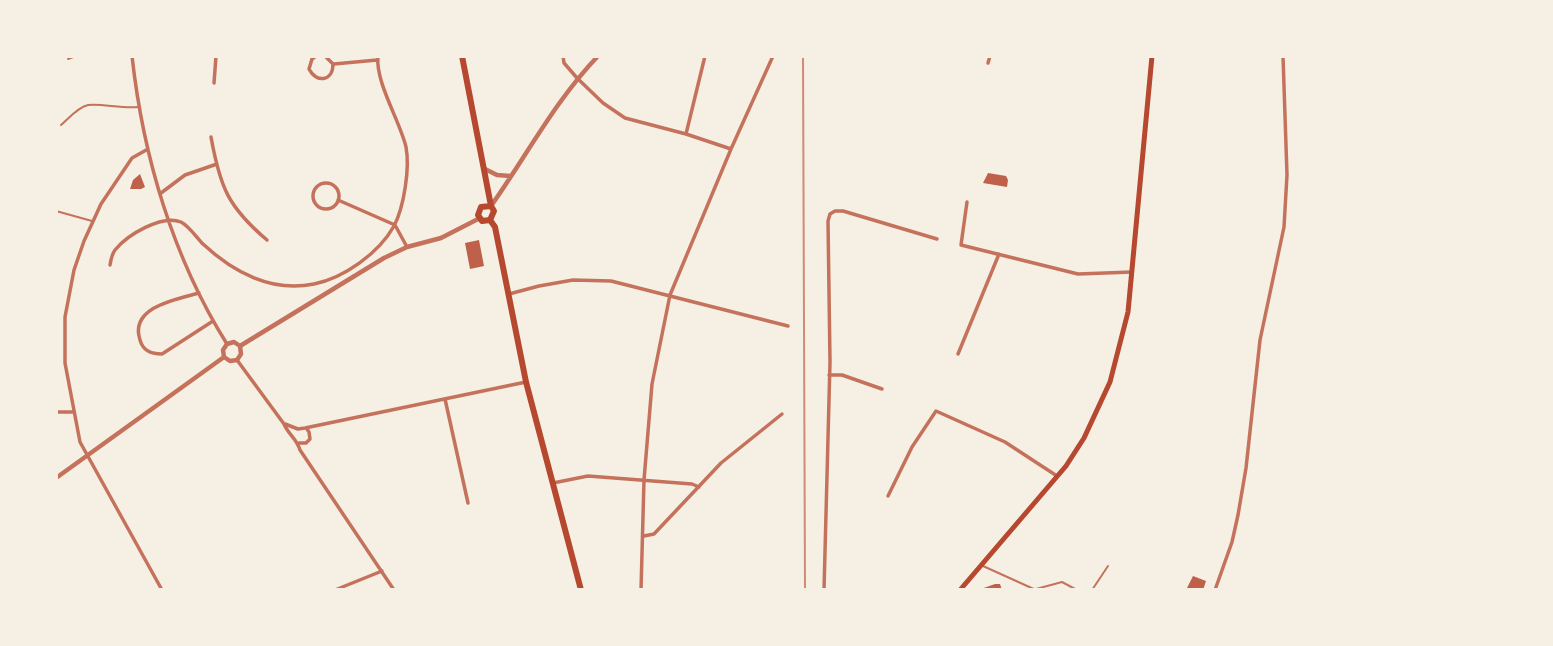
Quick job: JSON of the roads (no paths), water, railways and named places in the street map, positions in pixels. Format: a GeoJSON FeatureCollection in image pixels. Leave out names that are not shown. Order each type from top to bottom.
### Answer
{"type":"FeatureCollection","features":[{"type":"Feature","properties":{"kind":"main road"},"geometry":{"type":"LineString","coordinates":[[462,56],[494,215],[490,220],[482,221],[478,211],[487,183]]}},
{"type":"Feature","properties":{"kind":"main road"},"geometry":{"type":"LineString","coordinates":[[960,590],[1058,477],[1084,439],[1110,382],[1125,328],[1152,56]]}},
{"type":"Feature","properties":{"kind":"main road"},"geometry":{"type":"LineString","coordinates":[[481,207],[491,206]]}},
{"type":"Feature","properties":{"kind":"main road"},"geometry":{"type":"LineString","coordinates":[[490,220],[495,228],[526,382],[581,590]]}},
{"type":"Feature","properties":{"kind":"street"},"geometry":{"type":"LineString","coordinates":[[132,56],[148,149],[168,219],[199,292],[227,344]]}},
{"type":"Feature","properties":{"kind":"street"},"geometry":{"type":"LineString","coordinates":[[214,83],[216,56]]}},
{"type":"Feature","properties":{"kind":"street"},"geometry":{"type":"LineString","coordinates":[[316,56],[309,64],[309,69],[317,79],[331,75],[333,64]]}},
{"type":"Feature","properties":{"kind":"street"},"geometry":{"type":"LineString","coordinates":[[325,56],[333,64]]}},
{"type":"Feature","properties":{"kind":"street"},"geometry":{"type":"LineString","coordinates":[[563,56],[564,62],[577,78],[603,103],[625,118],[731,149]]}},
{"type":"Feature","properties":{"kind":"street"},"geometry":{"type":"LineString","coordinates":[[491,206],[577,78],[598,56]]}},
{"type":"Feature","properties":{"kind":"street"},"geometry":{"type":"LineString","coordinates":[[686,134],[705,56]]}},
{"type":"Feature","properties":{"kind":"street"},"geometry":{"type":"LineString","coordinates":[[641,590],[644,480],[652,384],[670,295],[773,56]]}},
{"type":"Feature","properties":{"kind":"street"},"geometry":{"type":"LineString","coordinates":[[988,63],[990,56]]}},
{"type":"Feature","properties":{"kind":"street"},"geometry":{"type":"LineString","coordinates":[[1214,590],[1232,542],[1238,515],[1260,340],[1284,227],[1287,176],[1283,56]]}},
{"type":"Feature","properties":{"kind":"street"},"geometry":{"type":"LineString","coordinates":[[110,265],[116,249],[131,235],[168,219],[182,223],[227,265],[262,282],[286,286],[314,284],[341,274],[369,254],[395,225],[406,182],[406,148],[377,58],[333,64]]}},
{"type":"Feature","properties":{"kind":"street"},"geometry":{"type":"LineString","coordinates":[[211,137],[224,189],[235,210],[267,240]]}},
{"type":"Feature","properties":{"kind":"street"},"geometry":{"type":"LineString","coordinates":[[148,149],[132,158],[101,204],[74,270],[65,317],[65,363],[80,442],[162,590]]}},
{"type":"Feature","properties":{"kind":"street"},"geometry":{"type":"LineString","coordinates":[[160,193],[185,175],[217,164]]}},
{"type":"Feature","properties":{"kind":"street"},"geometry":{"type":"LineString","coordinates":[[485,169],[497,175],[511,176]]}},
{"type":"Feature","properties":{"kind":"street"},"geometry":{"type":"LineString","coordinates":[[323,183],[330,184],[338,193],[338,200],[331,208],[320,207],[314,201],[314,191],[323,183]]}},
{"type":"Feature","properties":{"kind":"street"},"geometry":{"type":"LineString","coordinates":[[338,200],[395,225],[407,247]]}},
{"type":"Feature","properties":{"kind":"street"},"geometry":{"type":"LineString","coordinates":[[967,202],[961,245],[1078,274],[1132,272]]}},
{"type":"Feature","properties":{"kind":"street"},"geometry":{"type":"LineString","coordinates":[[824,590],[830,214],[843,211],[937,239]]}},
{"type":"Feature","properties":{"kind":"street"},"geometry":{"type":"LineString","coordinates":[[240,346],[384,258],[407,247],[441,238],[480,218]]}},
{"type":"Feature","properties":{"kind":"street"},"geometry":{"type":"LineString","coordinates":[[958,354],[999,254]]}},
{"type":"Feature","properties":{"kind":"street"},"geometry":{"type":"LineString","coordinates":[[509,294],[573,280],[611,281],[788,326]]}},
{"type":"Feature","properties":{"kind":"street"},"geometry":{"type":"LineString","coordinates":[[199,292],[146,313],[138,330],[139,340],[144,349],[152,354],[162,354],[213,321]]}},
{"type":"Feature","properties":{"kind":"street"},"geometry":{"type":"LineString","coordinates":[[234,342],[240,346],[241,354],[237,360],[230,361],[224,357],[223,350],[227,344],[234,342]]}},
{"type":"Feature","properties":{"kind":"street"},"geometry":{"type":"LineString","coordinates":[[56,478],[224,357]]}},
{"type":"Feature","properties":{"kind":"street"},"geometry":{"type":"LineString","coordinates":[[237,360],[286,430],[298,442],[300,450],[394,590]]}},
{"type":"Feature","properties":{"kind":"street"},"geometry":{"type":"LineString","coordinates":[[829,375],[842,375],[882,389]]}},
{"type":"Feature","properties":{"kind":"street"},"geometry":{"type":"LineString","coordinates":[[284,424],[298,429],[305,428],[526,382]]}},
{"type":"Feature","properties":{"kind":"street"},"geometry":{"type":"LineString","coordinates":[[445,399],[468,503]]}},
{"type":"Feature","properties":{"kind":"street"},"geometry":{"type":"LineString","coordinates":[[888,496],[912,447],[936,411],[1004,442],[1058,477]]}},
{"type":"Feature","properties":{"kind":"street"},"geometry":{"type":"LineString","coordinates":[[56,412],[73,412]]}},
{"type":"Feature","properties":{"kind":"street"},"geometry":{"type":"LineString","coordinates":[[644,536],[654,534],[721,463],[782,414]]}},
{"type":"Feature","properties":{"kind":"street"},"geometry":{"type":"LineString","coordinates":[[305,428],[310,436],[305,455]]}},
{"type":"Feature","properties":{"kind":"street"},"geometry":{"type":"LineString","coordinates":[[295,438],[298,429]]}},
{"type":"Feature","properties":{"kind":"street"},"geometry":{"type":"LineString","coordinates":[[298,442],[306,443]]}},
{"type":"Feature","properties":{"kind":"street"},"geometry":{"type":"LineString","coordinates":[[553,483],[587,476],[692,484],[699,487]]}},
{"type":"Feature","properties":{"kind":"street"},"geometry":{"type":"LineString","coordinates":[[335,590],[382,571]]}},
{"type":"Feature","properties":{"kind":"lane"},"geometry":{"type":"LineString","coordinates":[[68,59],[76,56]]}},
{"type":"Feature","properties":{"kind":"lane"},"geometry":{"type":"LineString","coordinates":[[61,125],[80,109],[90,105],[139,107]]}},
{"type":"Feature","properties":{"kind":"lane"},"geometry":{"type":"LineString","coordinates":[[56,211],[93,222]]}},
{"type":"Feature","properties":{"kind":"lane"},"geometry":{"type":"LineString","coordinates":[[982,565],[1036,590],[1040,586],[1062,582],[1077,590]]}},
{"type":"Feature","properties":{"kind":"lane"},"geometry":{"type":"LineString","coordinates":[[1091,590],[1108,566]]}},
{"type":"Feature","properties":{"kind":"railway"},"geometry":{"type":"LineString","coordinates":[[803,56],[805,590]]}}]}
